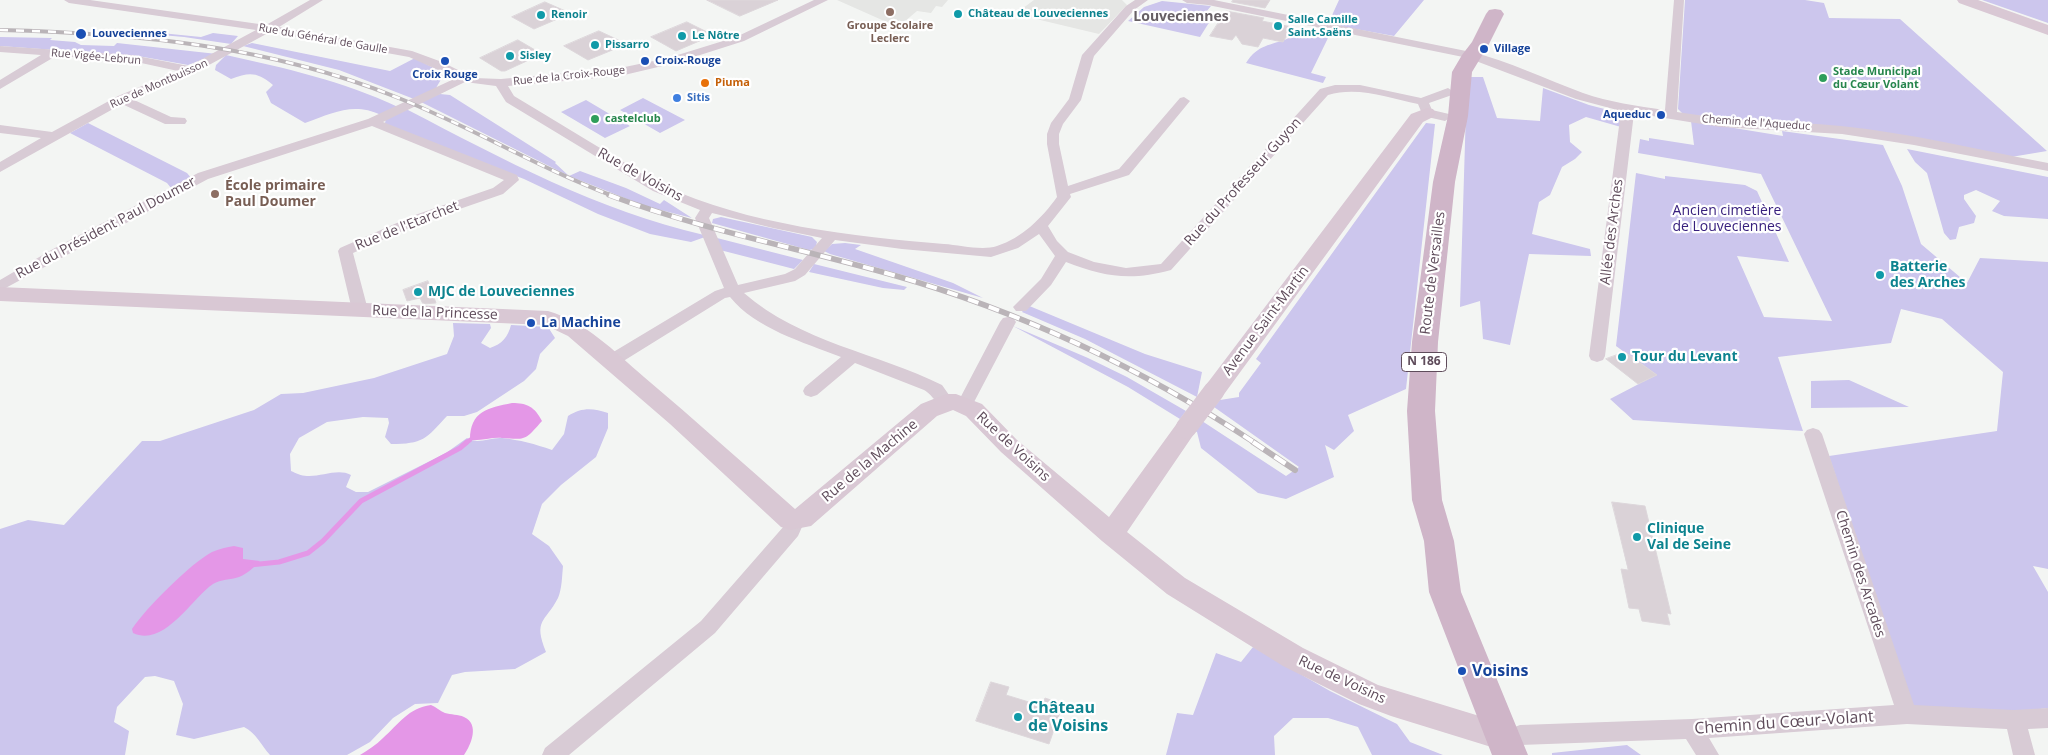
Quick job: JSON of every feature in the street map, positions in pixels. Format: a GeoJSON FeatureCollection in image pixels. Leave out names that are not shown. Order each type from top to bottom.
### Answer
{"type":"FeatureCollection","features":[{"type":"Feature","properties":{"kind":"main road","name":"Route de Versailles"},"geometry":{"type":"LineString","coordinates":[[1500,7],[1480,44],[1465,54],[1438,112],[1444,182],[1426,342],[1421,411],[1427,500],[1438,541],[1444,592],[1479,676],[1516,745]]}},
{"type":"Feature","properties":{"kind":"main road","name":"Route de Versailles"},"geometry":{"type":"LineString","coordinates":[[1438,112],[1462,72],[1465,54]]}},
{"type":"Feature","properties":{"kind":"street"},"geometry":{"type":"LineString","coordinates":[[69,0],[159,14]]}},
{"type":"Feature","properties":{"kind":"street","name":"Rue de Montbuisson"},"geometry":{"type":"LineString","coordinates":[[0,168],[53,136],[122,99],[192,70],[318,0]]}},
{"type":"Feature","properties":{"kind":"street","name":"Rue de la Croix-Rouge"},"geometry":{"type":"LineString","coordinates":[[482,82],[501,83],[620,72],[645,67],[712,49],[740,39],[823,0]]}},
{"type":"Feature","properties":{"kind":"street"},"geometry":{"type":"LineString","coordinates":[[708,208],[772,224],[832,236],[902,245],[990,252],[1004,250],[1030,235],[1060,204],[1064,192],[1053,144],[1053,134],[1057,123],[1075,100],[1088,55],[1133,5],[1141,0]]}},
{"type":"Feature","properties":{"kind":"street","name":"Chemin de l'Aqueduc"},"geometry":{"type":"LineString","coordinates":[[1187,0],[1212,3],[1465,54],[1505,66],[1580,96],[1628,108],[1720,123],[1842,130],[1914,141],[2048,167]]}},
{"type":"Feature","properties":{"kind":"street"},"geometry":{"type":"LineString","coordinates":[[1670,115],[1679,0]]}},
{"type":"Feature","properties":{"kind":"street"},"geometry":{"type":"LineString","coordinates":[[1964,0],[2048,30]]}},
{"type":"Feature","properties":{"kind":"street","name":"Rue du Général de Gaulle"},"geometry":{"type":"LineString","coordinates":[[159,14],[267,28],[420,56],[465,78],[482,82]]}},
{"type":"Feature","properties":{"kind":"street","name":"Rue Vigée-Lebrun"},"geometry":{"type":"LineString","coordinates":[[0,49],[132,58],[192,70]]}},
{"type":"Feature","properties":{"kind":"street"},"geometry":{"type":"LineString","coordinates":[[0,85],[53,53]]}},
{"type":"Feature","properties":{"kind":"street","name":"Rue du Président Paul Doumer"},"geometry":{"type":"LineString","coordinates":[[0,286],[58,252],[203,176],[372,122],[465,78]]}},
{"type":"Feature","properties":{"kind":"street","name":"Rue de Voisins"},"geometry":{"type":"LineString","coordinates":[[501,83],[510,99],[658,188],[708,208],[702,218],[719,262],[733,290],[751,308],[784,329],[936,389],[955,403],[974,410],[1009,446],[1111,534],[1176,586],[1292,657],[1369,695],[1516,745]]}},
{"type":"Feature","properties":{"kind":"street","name":"Rue du Professeur Guyon"},"geometry":{"type":"LineString","coordinates":[[1063,255],[1089,266],[1110,272],[1136,274],[1166,267],[1324,92],[1333,88],[1358,88],[1438,112]]}},
{"type":"Feature","properties":{"kind":"street"},"geometry":{"type":"LineString","coordinates":[[122,99],[169,120],[181,121]]}},
{"type":"Feature","properties":{"kind":"street"},"geometry":{"type":"LineString","coordinates":[[1064,192],[1124,172],[1184,101]]}},
{"type":"Feature","properties":{"kind":"street","name":"Allée des Arches"},"geometry":{"type":"LineString","coordinates":[[1597,356],[1628,108]]}},
{"type":"Feature","properties":{"kind":"street","name":"Avenue Saint-Martin"},"geometry":{"type":"LineString","coordinates":[[1111,534],[1186,428],[1417,118],[1438,112]]}},
{"type":"Feature","properties":{"kind":"street","name":"Rue de l'Etarchet"},"geometry":{"type":"LineString","coordinates":[[360,310],[344,251],[420,218],[498,191],[509,184],[512,178],[372,122]]}},
{"type":"Feature","properties":{"kind":"street"},"geometry":{"type":"LineString","coordinates":[[0,129],[53,136]]}},
{"type":"Feature","properties":{"kind":"street"},"geometry":{"type":"LineString","coordinates":[[1022,307],[1046,282],[1063,255],[1052,244],[1040,225]]}},
{"type":"Feature","properties":{"kind":"street"},"geometry":{"type":"LineString","coordinates":[[611,361],[720,294],[790,278],[800,272],[832,236]]}},
{"type":"Feature","properties":{"kind":"street","name":"Rue de la Princesse"},"geometry":{"type":"LineString","coordinates":[[0,294],[548,318],[576,331],[678,418],[790,520],[796,520]]}},
{"type":"Feature","properties":{"kind":"street"},"geometry":{"type":"LineString","coordinates":[[955,403],[1008,322]]}},
{"type":"Feature","properties":{"kind":"street"},"geometry":{"type":"LineString","coordinates":[[811,391],[852,356]]}},
{"type":"Feature","properties":{"kind":"street","name":"Rue de la Machine"},"geometry":{"type":"LineString","coordinates":[[796,520],[802,519],[930,410],[955,403]]}},
{"type":"Feature","properties":{"kind":"street","name":"Chemin des Arcades"},"geometry":{"type":"LineString","coordinates":[[1813,434],[1907,714]]}},
{"type":"Feature","properties":{"kind":"street"},"geometry":{"type":"LineString","coordinates":[[553,755],[708,628],[791,531],[796,520]]}},
{"type":"Feature","properties":{"kind":"street","name":"Chemin du Cœur-Volant"},"geometry":{"type":"LineString","coordinates":[[1516,745],[1692,729],[1907,714],[2014,720],[2048,718]]}},
{"type":"Feature","properties":{"kind":"street"},"geometry":{"type":"LineString","coordinates":[[2014,720],[2021,737],[2024,755]]}},
{"type":"Feature","properties":{"kind":"street"},"geometry":{"type":"LineString","coordinates":[[1692,729],[1708,755]]}},
{"type":"Feature","properties":{"kind":"shaded area","name":"Groupe Scolaire Leclerc"},"geometry":{"type":"Polygon","coordinates":[[[837,0],[948,0],[942,7],[936,6],[931,13],[917,11],[904,22],[891,24],[837,0]]]}},
{"type":"Feature","properties":{"kind":"shaded area"},"geometry":{"type":"Polygon","coordinates":[[[1034,0],[1122,0],[1127,5],[1099,34],[1015,14],[1034,0]]]}},
{"type":"Feature","properties":{"kind":"shaded area"},"geometry":{"type":"Polygon","coordinates":[[[512,403],[530,407],[542,421],[528,435],[521,439],[470,440],[473,423],[482,412],[512,403]]]}},
{"type":"Feature","properties":{"kind":"shaded area"},"geometry":{"type":"Polygon","coordinates":[[[234,546],[243,548],[243,559],[260,561],[242,576],[213,584],[177,619],[156,634],[144,636],[133,633],[132,629],[138,620],[192,566],[212,552],[234,546]]]}},
{"type":"Feature","properties":{"kind":"shaded area"},"geometry":{"type":"Polygon","coordinates":[[[431,705],[445,713],[464,717],[472,724],[473,735],[464,755],[360,755],[378,743],[404,717],[416,709],[431,705]]]}},
{"type":"Feature","properties":{"kind":"green space"},"geometry":{"type":"Polygon","coordinates":[[[1339,0],[1424,0],[1394,36],[1328,24],[1339,0]]]}},
{"type":"Feature","properties":{"kind":"green space","name":"Stade Municipal du Cœur Volant"},"geometry":{"type":"Polygon","coordinates":[[[1685,0],[1805,0],[1824,3],[1829,18],[1900,19],[2047,151],[2011,157],[1921,140],[1683,114],[1678,109],[1685,0]]]}},
{"type":"Feature","properties":{"kind":"green space"},"geometry":{"type":"Polygon","coordinates":[[[1982,0],[2048,0],[2048,23],[1982,0]]]}},
{"type":"Feature","properties":{"kind":"green space"},"geometry":{"type":"Polygon","coordinates":[[[1162,1],[1211,6],[1206,12],[1215,13],[1200,37],[1128,21],[1144,7],[1162,1]]]}},
{"type":"Feature","properties":{"kind":"green space"},"geometry":{"type":"Polygon","coordinates":[[[1292,27],[1328,38],[1311,73],[1326,77],[1323,83],[1246,63],[1255,52],[1265,46],[1289,38],[1292,27]]]}},
{"type":"Feature","properties":{"kind":"green space"},"geometry":{"type":"Polygon","coordinates":[[[131,30],[201,37],[213,33],[238,36],[231,44],[184,37],[127,32],[131,30]]]}},
{"type":"Feature","properties":{"kind":"green space"},"geometry":{"type":"Polygon","coordinates":[[[0,37],[52,38],[50,40],[75,42],[81,45],[114,46],[117,43],[217,54],[188,65],[138,56],[0,46],[0,37]]]}},
{"type":"Feature","properties":{"kind":"green space"},"geometry":{"type":"Polygon","coordinates":[[[252,43],[390,71],[415,58],[439,71],[443,76],[436,88],[414,99],[339,70],[243,46],[252,43]]]}},
{"type":"Feature","properties":{"kind":"green space"},"geometry":{"type":"Polygon","coordinates":[[[226,55],[292,70],[335,83],[398,107],[381,115],[361,109],[343,110],[305,123],[271,103],[266,92],[273,85],[262,78],[248,74],[231,79],[215,70],[216,65],[226,55]]]}},
{"type":"Feature","properties":{"kind":"green space"},"geometry":{"type":"Polygon","coordinates":[[[1467,77],[1483,77],[1497,118],[1540,121],[1543,88],[1589,105],[1620,113],[1621,127],[1586,117],[1569,125],[1570,142],[1582,152],[1562,167],[1550,195],[1539,202],[1532,234],[1590,249],[1591,256],[1529,254],[1510,345],[1483,339],[1480,301],[1460,307],[1467,77]]]}},
{"type":"Feature","properties":{"kind":"green space"},"geometry":{"type":"Polygon","coordinates":[[[440,94],[450,95],[556,162],[569,176],[419,101],[440,94]]]}},
{"type":"Feature","properties":{"kind":"green space","name":"castelclub"},"geometry":{"type":"Polygon","coordinates":[[[643,98],[685,120],[660,133],[620,110],[643,98]]]}},
{"type":"Feature","properties":{"kind":"green space","name":"castelclub"},"geometry":{"type":"Polygon","coordinates":[[[586,100],[630,126],[605,138],[561,112],[586,100]]]}},
{"type":"Feature","properties":{"kind":"green space"},"geometry":{"type":"Polygon","coordinates":[[[403,110],[408,110],[516,165],[589,198],[664,225],[704,235],[705,237],[691,242],[650,234],[598,214],[524,179],[389,127],[385,123],[386,119],[403,110]]]}},
{"type":"Feature","properties":{"kind":"green space","name":"Ancien cimetière de Louveciennes"},"geometry":{"type":"Polygon","coordinates":[[[1691,121],[1783,136],[1782,131],[1883,145],[1902,186],[1921,244],[1967,283],[1980,258],[2048,262],[2048,569],[2033,566],[2048,592],[2048,708],[2007,713],[1912,707],[1829,456],[1997,431],[2003,372],[1942,319],[1901,309],[1891,343],[1778,357],[1803,431],[1633,420],[1610,399],[1656,375],[1616,346],[1636,173],[1665,179],[1665,176],[1745,185],[1757,191],[1789,262],[1737,256],[1764,317],[1832,321],[1761,174],[1638,153],[1640,139],[1649,141],[1649,138],[1694,145],[1691,121]]]}},
{"type":"Feature","properties":{"kind":"green space"},"geometry":{"type":"Polygon","coordinates":[[[88,123],[187,173],[192,179],[171,188],[167,183],[70,133],[88,123]]]}},
{"type":"Feature","properties":{"kind":"green space"},"geometry":{"type":"Polygon","coordinates":[[[1426,123],[1435,124],[1406,389],[1348,415],[1354,431],[1334,450],[1325,445],[1334,477],[1286,499],[1258,493],[1201,448],[1197,432],[1194,431],[1202,421],[1286,476],[1299,467],[1214,407],[1220,400],[1239,397],[1239,393],[1261,363],[1256,359],[1426,123]]]}},
{"type":"Feature","properties":{"kind":"green space"},"geometry":{"type":"Polygon","coordinates":[[[1907,149],[2048,177],[2048,219],[2004,216],[1992,211],[2000,201],[1976,190],[1964,195],[1964,199],[1976,216],[1974,223],[1959,227],[1956,239],[1950,240],[1944,233],[1927,173],[1915,162],[1907,149]]]}},
{"type":"Feature","properties":{"kind":"green space"},"geometry":{"type":"Polygon","coordinates":[[[580,171],[626,188],[660,204],[664,200],[692,218],[645,206],[569,176],[580,171]]]}},
{"type":"Feature","properties":{"kind":"green space"},"geometry":{"type":"Polygon","coordinates":[[[721,217],[812,237],[817,242],[815,249],[809,250],[712,223],[713,219],[721,217]]]}},
{"type":"Feature","properties":{"kind":"green space"},"geometry":{"type":"Polygon","coordinates":[[[717,238],[803,260],[794,269],[720,250],[717,238]]]}},
{"type":"Feature","properties":{"kind":"green space"},"geometry":{"type":"Polygon","coordinates":[[[832,244],[861,245],[855,249],[953,283],[983,298],[824,251],[832,244]]]}},
{"type":"Feature","properties":{"kind":"green space"},"geometry":{"type":"Polygon","coordinates":[[[814,264],[907,287],[904,290],[883,288],[809,272],[814,264]]]}},
{"type":"Feature","properties":{"kind":"green space"},"geometry":{"type":"Polygon","coordinates":[[[1027,305],[1145,354],[1202,372],[1197,397],[1085,339],[1022,312],[1027,305]]]}},
{"type":"Feature","properties":{"kind":"green space"},"geometry":{"type":"Polygon","coordinates":[[[453,323],[490,324],[491,328],[481,343],[490,348],[504,340],[511,325],[548,327],[555,338],[540,354],[536,369],[524,381],[477,412],[464,416],[447,416],[423,439],[402,444],[391,444],[385,437],[389,423],[388,418],[363,417],[327,422],[299,438],[290,454],[291,471],[307,476],[346,473],[351,475],[346,487],[356,492],[368,492],[446,453],[467,438],[475,441],[498,438],[509,439],[527,442],[552,450],[564,434],[568,416],[588,409],[608,413],[608,428],[596,457],[561,485],[542,504],[532,534],[549,546],[563,566],[558,598],[542,622],[541,627],[542,641],[546,652],[515,669],[465,672],[452,675],[438,703],[415,704],[393,718],[370,742],[347,755],[270,755],[255,736],[244,727],[194,739],[176,735],[183,704],[174,681],[155,676],[145,677],[117,707],[114,722],[129,731],[125,755],[0,755],[0,529],[28,520],[64,525],[142,441],[160,441],[254,410],[281,394],[303,393],[374,378],[447,354],[454,336],[453,323]]]}},
{"type":"Feature","properties":{"kind":"green space"},"geometry":{"type":"Polygon","coordinates":[[[1013,326],[1127,377],[1186,411],[1180,419],[1128,387],[1013,326]]]}},
{"type":"Feature","properties":{"kind":"green space"},"geometry":{"type":"Polygon","coordinates":[[[1849,380],[1909,407],[1811,408],[1811,381],[1849,380]]]}},
{"type":"Feature","properties":{"kind":"green space"},"geometry":{"type":"Polygon","coordinates":[[[1253,647],[1330,691],[1397,724],[1410,742],[1443,755],[1372,755],[1358,727],[1328,718],[1293,718],[1274,736],[1275,755],[1166,755],[1177,713],[1193,715],[1216,653],[1241,662],[1253,647]]]}},
{"type":"Feature","properties":{"kind":"green space"},"geometry":{"type":"Polygon","coordinates":[[[1627,745],[1641,755],[1552,755],[1552,753],[1627,745]]]}},
{"type":"Feature","properties":{"kind":"building"},"geometry":{"type":"Polygon","coordinates":[[[707,0],[778,0],[740,16],[707,0]]]}},
{"type":"Feature","properties":{"kind":"building"},"geometry":{"type":"Polygon","coordinates":[[[1233,0],[1270,0],[1265,8],[1232,2],[1233,0]]]}},
{"type":"Feature","properties":{"kind":"building","name":"Renoir"},"geometry":{"type":"Polygon","coordinates":[[[545,2],[570,13],[534,29],[512,17],[545,2]]]}},
{"type":"Feature","properties":{"kind":"building"},"geometry":{"type":"Polygon","coordinates":[[[1226,11],[1264,18],[1262,21],[1292,27],[1283,42],[1263,38],[1258,47],[1242,44],[1236,35],[1232,40],[1210,36],[1226,11]]]}},
{"type":"Feature","properties":{"kind":"building","name":"Le Nôtre"},"geometry":{"type":"Polygon","coordinates":[[[687,22],[711,34],[711,36],[676,51],[651,37],[687,22]]]}},
{"type":"Feature","properties":{"kind":"building","name":"Pissarro"},"geometry":{"type":"Polygon","coordinates":[[[599,31],[627,44],[588,60],[564,46],[599,31]]]}},
{"type":"Feature","properties":{"kind":"building","name":"Sisley"},"geometry":{"type":"Polygon","coordinates":[[[518,40],[542,54],[505,71],[501,71],[480,58],[518,40]]]}},
{"type":"Feature","properties":{"kind":"building","name":"MJC de Louveciennes"},"geometry":{"type":"Polygon","coordinates":[[[428,281],[436,303],[423,304],[420,298],[407,301],[403,290],[428,281]]]}},
{"type":"Feature","properties":{"kind":"building","name":"Tour du Levant"},"geometry":{"type":"Polygon","coordinates":[[[1625,352],[1657,375],[1638,384],[1606,359],[1625,352]]]}},
{"type":"Feature","properties":{"kind":"building","name":"Clinique Val de Seine"},"geometry":{"type":"Polygon","coordinates":[[[1612,502],[1645,506],[1671,614],[1667,613],[1670,625],[1642,621],[1639,609],[1629,608],[1621,569],[1628,570],[1612,502]]]}},
{"type":"Feature","properties":{"kind":"building","name":"Château de Voisins"},"geometry":{"type":"Polygon","coordinates":[[[991,682],[1009,687],[1006,695],[1042,706],[1045,698],[1063,704],[1049,744],[976,721],[991,682]]]}},
{"type":"Feature","properties":{"kind":"waterway"},"geometry":{"type":"LineString","coordinates":[[466,443],[470,440]]}},
{"type":"Feature","properties":{"kind":"waterway"},"geometry":{"type":"LineString","coordinates":[[250,565],[279,562],[308,553],[323,541],[361,501],[460,448],[467,442]]}},
{"type":"Feature","properties":{"kind":"railway"},"geometry":{"type":"LineString","coordinates":[[0,30],[151,39],[201,45],[300,65],[348,80],[423,108],[558,173],[613,196]]}},
{"type":"Feature","properties":{"kind":"railway"},"geometry":{"type":"LineString","coordinates":[[609,195],[715,229],[893,275],[988,306],[1080,345],[1125,367],[1213,416],[1255,443]]}},
{"type":"Feature","properties":{"kind":"railway"},"geometry":{"type":"LineString","coordinates":[[1253,442],[1295,470]]}},
{"type":"Feature","properties":{"kind":"place","name":"Groupe Scolaire Leclerc"},"geometry":{"type":"Point","coordinates":[890,12]}},
{"type":"Feature","properties":{"kind":"place","name":"Château de Louveciennes"},"geometry":{"type":"Point","coordinates":[958,14]}},
{"type":"Feature","properties":{"kind":"place","name":"Renoir"},"geometry":{"type":"Point","coordinates":[541,15]}},
{"type":"Feature","properties":{"kind":"place","name":"Salle Camille Saint-Saëns"},"geometry":{"type":"Point","coordinates":[1278,26]}},
{"type":"Feature","properties":{"kind":"place","name":"Louveciennes"},"geometry":{"type":"Point","coordinates":[81,34]}},
{"type":"Feature","properties":{"kind":"place","name":"Le Nôtre"},"geometry":{"type":"Point","coordinates":[682,36]}},
{"type":"Feature","properties":{"kind":"place","name":"Pissarro"},"geometry":{"type":"Point","coordinates":[595,45]}},
{"type":"Feature","properties":{"kind":"place","name":"Village"},"geometry":{"type":"Point","coordinates":[1484,49]}},
{"type":"Feature","properties":{"kind":"place","name":"Sisley"},"geometry":{"type":"Point","coordinates":[510,56]}},
{"type":"Feature","properties":{"kind":"place","name":"Croix Rouge"},"geometry":{"type":"Point","coordinates":[445,61]}},
{"type":"Feature","properties":{"kind":"place","name":"Croix-Rouge"},"geometry":{"type":"Point","coordinates":[645,61]}},
{"type":"Feature","properties":{"kind":"place","name":"Stade Municipal du Cœur Volant"},"geometry":{"type":"Point","coordinates":[1823,78]}},
{"type":"Feature","properties":{"kind":"place","name":"Piuma"},"geometry":{"type":"Point","coordinates":[705,83]}},
{"type":"Feature","properties":{"kind":"place","name":"Sitis"},"geometry":{"type":"Point","coordinates":[677,98]}},
{"type":"Feature","properties":{"kind":"place","name":"Aqueduc"},"geometry":{"type":"Point","coordinates":[1661,115]}},
{"type":"Feature","properties":{"kind":"place","name":"castelclub"},"geometry":{"type":"Point","coordinates":[595,119]}},
{"type":"Feature","properties":{"kind":"place","name":"École primaire Paul Doumer"},"geometry":{"type":"Point","coordinates":[215,194]}},
{"type":"Feature","properties":{"kind":"place","name":"Batterie des Arches"},"geometry":{"type":"Point","coordinates":[1880,275]}},
{"type":"Feature","properties":{"kind":"place","name":"MJC de Louveciennes"},"geometry":{"type":"Point","coordinates":[418,292]}},
{"type":"Feature","properties":{"kind":"place","name":"La Machine"},"geometry":{"type":"Point","coordinates":[531,323]}},
{"type":"Feature","properties":{"kind":"place","name":"Tour du Levant"},"geometry":{"type":"Point","coordinates":[1622,357]}},
{"type":"Feature","properties":{"kind":"place","name":"Clinique Val de Seine"},"geometry":{"type":"Point","coordinates":[1637,537]}},
{"type":"Feature","properties":{"kind":"place","name":"Voisins"},"geometry":{"type":"Point","coordinates":[1462,671]}},
{"type":"Feature","properties":{"kind":"place","name":"Château de Voisins"},"geometry":{"type":"Point","coordinates":[1018,717]}},
{"type":"Feature","properties":{"kind":"district","name":"Louveciennes"},"geometry":{"type":"Point","coordinates":[1181,17]}}]}
